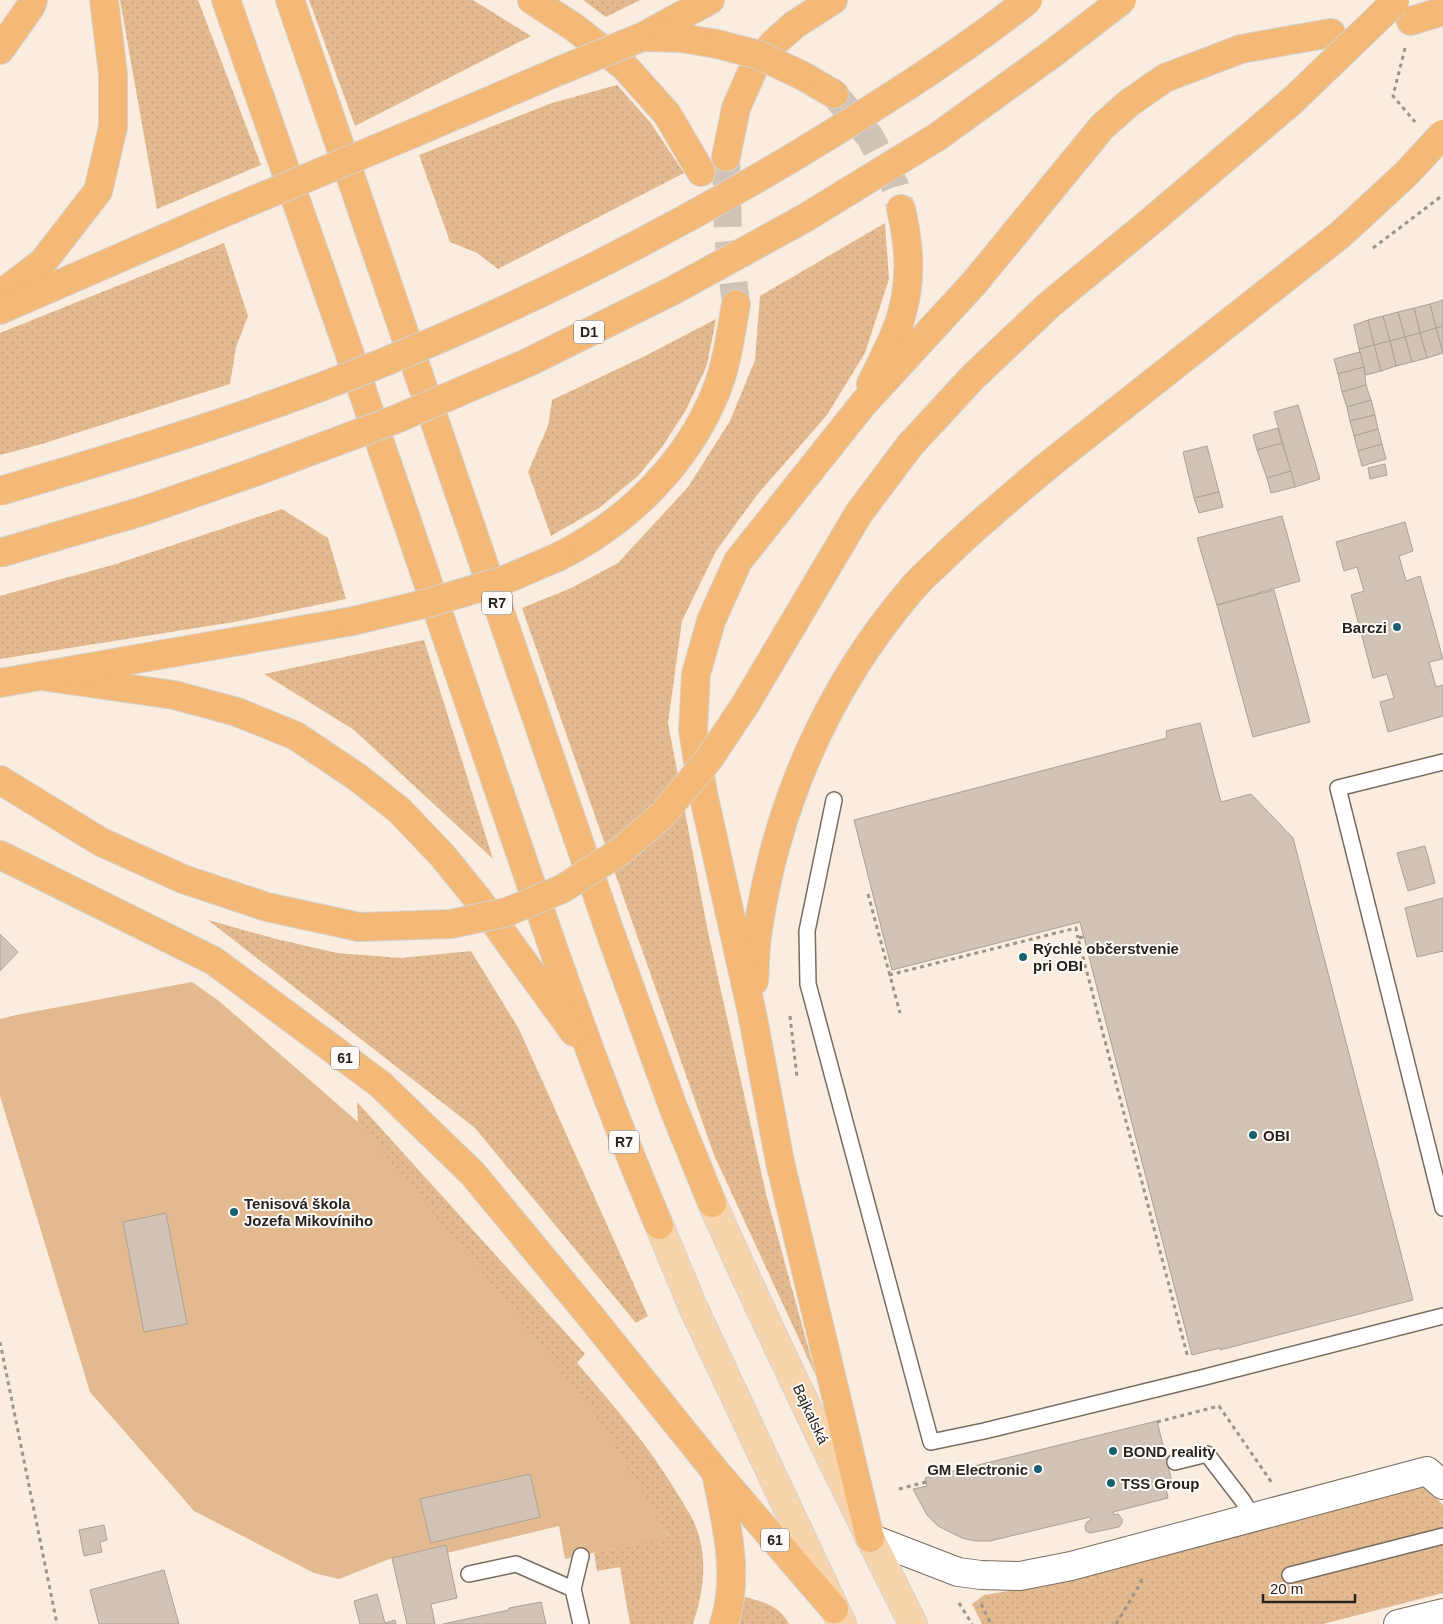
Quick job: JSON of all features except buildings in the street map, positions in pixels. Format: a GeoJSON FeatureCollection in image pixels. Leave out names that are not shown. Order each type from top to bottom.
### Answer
{"type":"FeatureCollection","features":[{"type":"Feature","properties":{"kind":"highway"},"geometry":{"type":"LineString","coordinates":[[0,50],[33,0]]}},
{"type":"Feature","properties":{"kind":"highway"},"geometry":{"type":"LineString","coordinates":[[0,295],[43,262],[98,191],[113,127],[113,74],[104,0]]}},
{"type":"Feature","properties":{"kind":"highway","name":"R7"},"geometry":{"type":"LineString","coordinates":[[226,0],[320,265],[552,946],[627,1149],[659,1225]]}},
{"type":"Feature","properties":{"kind":"highway","name":"R7"},"geometry":{"type":"LineString","coordinates":[[290,0],[610,932],[673,1107],[712,1203]]}},
{"type":"Feature","properties":{"kind":"highway"},"geometry":{"type":"LineString","coordinates":[[532,0],[575,28],[625,67],[667,114],[701,172]]}},
{"type":"Feature","properties":{"kind":"highway"},"geometry":{"type":"LineString","coordinates":[[0,310],[216,216],[642,37],[710,0]]}},
{"type":"Feature","properties":{"kind":"highway"},"geometry":{"type":"LineString","coordinates":[[726,157],[736,108],[755,66],[774,43],[794,25],[833,0]]}},
{"type":"Feature","properties":{"kind":"highway"},"geometry":{"type":"LineString","coordinates":[[0,491],[128,454],[233,419],[376,365],[510,307],[651,239],[776,168],[903,90],[1028,0]]}},
{"type":"Feature","properties":{"kind":"highway","name":"D1"},"geometry":{"type":"LineString","coordinates":[[0,553],[143,510],[255,472],[394,420],[535,359],[674,290],[805,218],[937,136],[1052,54],[1122,0]]}},
{"type":"Feature","properties":{"kind":"highway"},"geometry":{"type":"LineString","coordinates":[[0,780],[101,842],[183,879],[267,907],[359,927],[451,924],[507,912],[562,889],[621,851],[663,814],[709,759],[750,697],[859,513],[910,445],[973,377],[1049,305],[1292,101],[1404,10],[1443,11]]}},
{"type":"Feature","properties":{"kind":"highway"},"geometry":{"type":"LineString","coordinates":[[870,1538],[780,1162],[752,1012],[703,793],[693,730],[696,674],[711,621],[738,562],[863,404],[975,282],[1102,127],[1129,103],[1165,78],[1241,49],[1331,34]]}},
{"type":"Feature","properties":{"kind":"highway"},"geometry":{"type":"LineString","coordinates":[[642,37],[681,38],[717,44],[759,55],[803,76],[834,94]]}},
{"type":"Feature","properties":{"kind":"highway"},"geometry":{"type":"LineString","coordinates":[[752,1012],[757,937],[768,873],[782,821],[805,759],[836,697],[874,636],[912,589],[971,530],[1051,463],[1340,236],[1407,173],[1431,130]]}},
{"type":"Feature","properties":{"kind":"highway"},"geometry":{"type":"LineString","coordinates":[[863,404],[900,321],[908,284],[908,239],[901,209]]}},
{"type":"Feature","properties":{"kind":"highway"},"geometry":{"type":"LineString","coordinates":[[0,682],[353,621],[428,603],[502,581],[558,557],[581,545],[636,504],[673,465],[683,451],[697,431],[717,388],[728,347],[736,304]]}},
{"type":"Feature","properties":{"kind":"highway"},"geometry":{"type":"LineString","coordinates":[[41,676],[174,695],[237,712],[296,736],[357,777],[398,810],[442,855],[477,898],[594,1059]]}},
{"type":"Feature","properties":{"kind":"highway","name":"61"},"geometry":{"type":"LineString","coordinates":[[0,854],[214,961],[380,1084],[473,1174],[716,1472],[838,1617]]}},
{"type":"Feature","properties":{"kind":"highway"},"geometry":{"type":"LineString","coordinates":[[716,1472],[730,1550],[731,1588],[724,1624]]}},
{"type":"Feature","properties":{"kind":"main road","name":"Bajkalská"},"geometry":{"type":"LineString","coordinates":[[712,1203],[752,1292],[913,1624]]}},
{"type":"Feature","properties":{"kind":"main road"},"geometry":{"type":"LineString","coordinates":[[659,1225],[693,1307],[838,1617]]}},
{"type":"Feature","properties":{"kind":"street"},"geometry":{"type":"LineString","coordinates":[[870,1538],[958,1572],[1003,1576],[1038,1574],[1426,1471],[1443,1484]]}},
{"type":"Feature","properties":{"kind":"street"},"geometry":{"type":"LineString","coordinates":[[1398,1624],[1443,1613]]}},
{"type":"Feature","properties":{"kind":"lane"},"geometry":{"type":"LineString","coordinates":[[1443,762],[1338,788],[1443,1208]]}},
{"type":"Feature","properties":{"kind":"lane"},"geometry":{"type":"LineString","coordinates":[[834,800],[807,931],[808,984],[931,1442],[984,1431],[1201,1378],[1443,1316]]}},
{"type":"Feature","properties":{"kind":"lane"},"geometry":{"type":"LineString","coordinates":[[1175,1462],[1208,1454],[1244,1501],[1253,1518]]}},
{"type":"Feature","properties":{"kind":"lane"},"geometry":{"type":"LineString","coordinates":[[1290,1575],[1443,1536]]}},
{"type":"Feature","properties":{"kind":"lane"},"geometry":{"type":"LineString","coordinates":[[581,1556],[573,1589],[581,1624]]}},
{"type":"Feature","properties":{"kind":"lane"},"geometry":{"type":"LineString","coordinates":[[469,1574],[516,1564],[573,1589]]}},
{"type":"Feature","properties":{"kind":"path"},"geometry":{"type":"LineString","coordinates":[[1404,10],[1393,96],[1431,130]]}},
{"type":"Feature","properties":{"kind":"path"},"geometry":{"type":"LineString","coordinates":[[1366,253],[1443,194]]}},
{"type":"Feature","properties":{"kind":"path"},"geometry":{"type":"LineString","coordinates":[[868,894],[900,1013]]}},
{"type":"Feature","properties":{"kind":"path"},"geometry":{"type":"LineString","coordinates":[[889,974],[1076,928],[1189,1361]]}},
{"type":"Feature","properties":{"kind":"path"},"geometry":{"type":"LineString","coordinates":[[1078,938],[1084,937]]}},
{"type":"Feature","properties":{"kind":"path"},"geometry":{"type":"LineString","coordinates":[[789,1011],[797,1079]]}},
{"type":"Feature","properties":{"kind":"path"},"geometry":{"type":"LineString","coordinates":[[0,1342],[57,1624]]}},
{"type":"Feature","properties":{"kind":"path"},"geometry":{"type":"LineString","coordinates":[[1157,1422],[1219,1406],[1274,1487]]}},
{"type":"Feature","properties":{"kind":"path"},"geometry":{"type":"LineString","coordinates":[[899,1489],[926,1482]]}},
{"type":"Feature","properties":{"kind":"path"},"geometry":{"type":"LineString","coordinates":[[1116,1624],[1140,1584],[1153,1544]]}},
{"type":"Feature","properties":{"kind":"path"},"geometry":{"type":"LineString","coordinates":[[957,1600],[972,1624]]}},
{"type":"Feature","properties":{"kind":"shaded area"},"geometry":{"type":"Polygon","coordinates":[[[120,0],[198,0],[261,165],[157,209],[120,0]]]}},
{"type":"Feature","properties":{"kind":"shaded area"},"geometry":{"type":"Polygon","coordinates":[[[309,0],[473,0],[531,36],[355,126],[309,0]]]}},
{"type":"Feature","properties":{"kind":"shaded area"},"geometry":{"type":"Polygon","coordinates":[[[583,0],[640,0],[606,17],[583,0]]]}},
{"type":"Feature","properties":{"kind":"shaded area"},"geometry":{"type":"Polygon","coordinates":[[[617,85],[650,122],[684,173],[498,269],[477,253],[450,242],[419,155],[552,103],[617,85]]]}},
{"type":"Feature","properties":{"kind":"shaded area"},"geometry":{"type":"Polygon","coordinates":[[[885,223],[889,279],[865,353],[827,415],[757,495],[716,551],[682,621],[668,723],[708,932],[766,1194],[816,1376],[714,1155],[522,608],[571,588],[618,563],[688,487],[730,421],[755,360],[760,296],[885,223]]]}},
{"type":"Feature","properties":{"kind":"shaded area"},"geometry":{"type":"Polygon","coordinates":[[[224,243],[248,316],[236,347],[230,384],[42,444],[0,455],[0,333],[224,243]]]}},
{"type":"Feature","properties":{"kind":"shaded area"},"geometry":{"type":"Polygon","coordinates":[[[716,319],[707,365],[686,410],[662,447],[638,476],[599,508],[551,536],[528,472],[548,426],[552,400],[645,356],[716,319]]]}},
{"type":"Feature","properties":{"kind":"shaded area"},"geometry":{"type":"Polygon","coordinates":[[[282,509],[328,538],[346,599],[234,622],[0,659],[0,596],[116,564],[282,509]]]}},
{"type":"Feature","properties":{"kind":"shaded area"},"geometry":{"type":"Polygon","coordinates":[[[424,640],[493,859],[354,730],[264,674],[424,640]]]}},
{"type":"Feature","properties":{"kind":"shaded area"},"geometry":{"type":"Polygon","coordinates":[[[208,920],[276,939],[337,953],[401,958],[471,951],[519,1029],[648,1316],[636,1323],[475,1128],[208,920]]]}},
{"type":"Feature","properties":{"kind":"shaded area","name":"Tenisová škola Jozefa Mikovíniho"},"geometry":{"type":"Polygon","coordinates":[[[192,982],[219,1001],[358,1122],[506,1302],[601,1423],[669,1537],[565,1559],[559,1526],[447,1553],[445,1545],[392,1558],[339,1579],[314,1573],[194,1511],[90,1392],[0,1096],[0,1019],[192,982]]]}},
{"type":"Feature","properties":{"kind":"shaded area"},"geometry":{"type":"Polygon","coordinates":[[[357,1102],[585,1354],[577,1363],[630,1426],[666,1476],[691,1516],[700,1541],[703,1565],[702,1589],[693,1624],[630,1624],[620,1567],[597,1571],[594,1553],[669,1536],[358,1122],[357,1102]]]}},
{"type":"Feature","properties":{"kind":"shaded area"},"geometry":{"type":"Polygon","coordinates":[[[1425,1486],[1443,1505],[1443,1593],[1323,1624],[982,1624],[972,1604],[984,1595],[1033,1587],[1425,1486]]]}},
{"type":"Feature","properties":{"kind":"shaded area"},"geometry":{"type":"Polygon","coordinates":[[[745,1597],[765,1603],[776,1609],[789,1624],[739,1624],[745,1597]]]}},
{"type":"Feature","properties":{"kind":"tunnel"},"geometry":{"type":"LineString","coordinates":[[834,94],[870,137],[895,186],[901,209]]}},
{"type":"Feature","properties":{"kind":"tunnel"},"geometry":{"type":"LineString","coordinates":[[726,157],[728,237],[736,304]]}},
{"type":"Feature","properties":{"kind":"place","name":"Barczi"},"geometry":{"type":"Point","coordinates":[1397,627]}},
{"type":"Feature","properties":{"kind":"place","name":"Rýchle občerstvenie pri OBI"},"geometry":{"type":"Point","coordinates":[1023,957]}},
{"type":"Feature","properties":{"kind":"place","name":"OBI"},"geometry":{"type":"Point","coordinates":[1253,1135]}},
{"type":"Feature","properties":{"kind":"place","name":"Tenisová škola Jozefa Mikovíniho"},"geometry":{"type":"Point","coordinates":[234,1212]}},
{"type":"Feature","properties":{"kind":"place","name":"BOND reality"},"geometry":{"type":"Point","coordinates":[1113,1451]}},
{"type":"Feature","properties":{"kind":"place","name":"GM Electronic"},"geometry":{"type":"Point","coordinates":[1038,1469]}},
{"type":"Feature","properties":{"kind":"place","name":"TSS Group"},"geometry":{"type":"Point","coordinates":[1111,1483]}}]}
